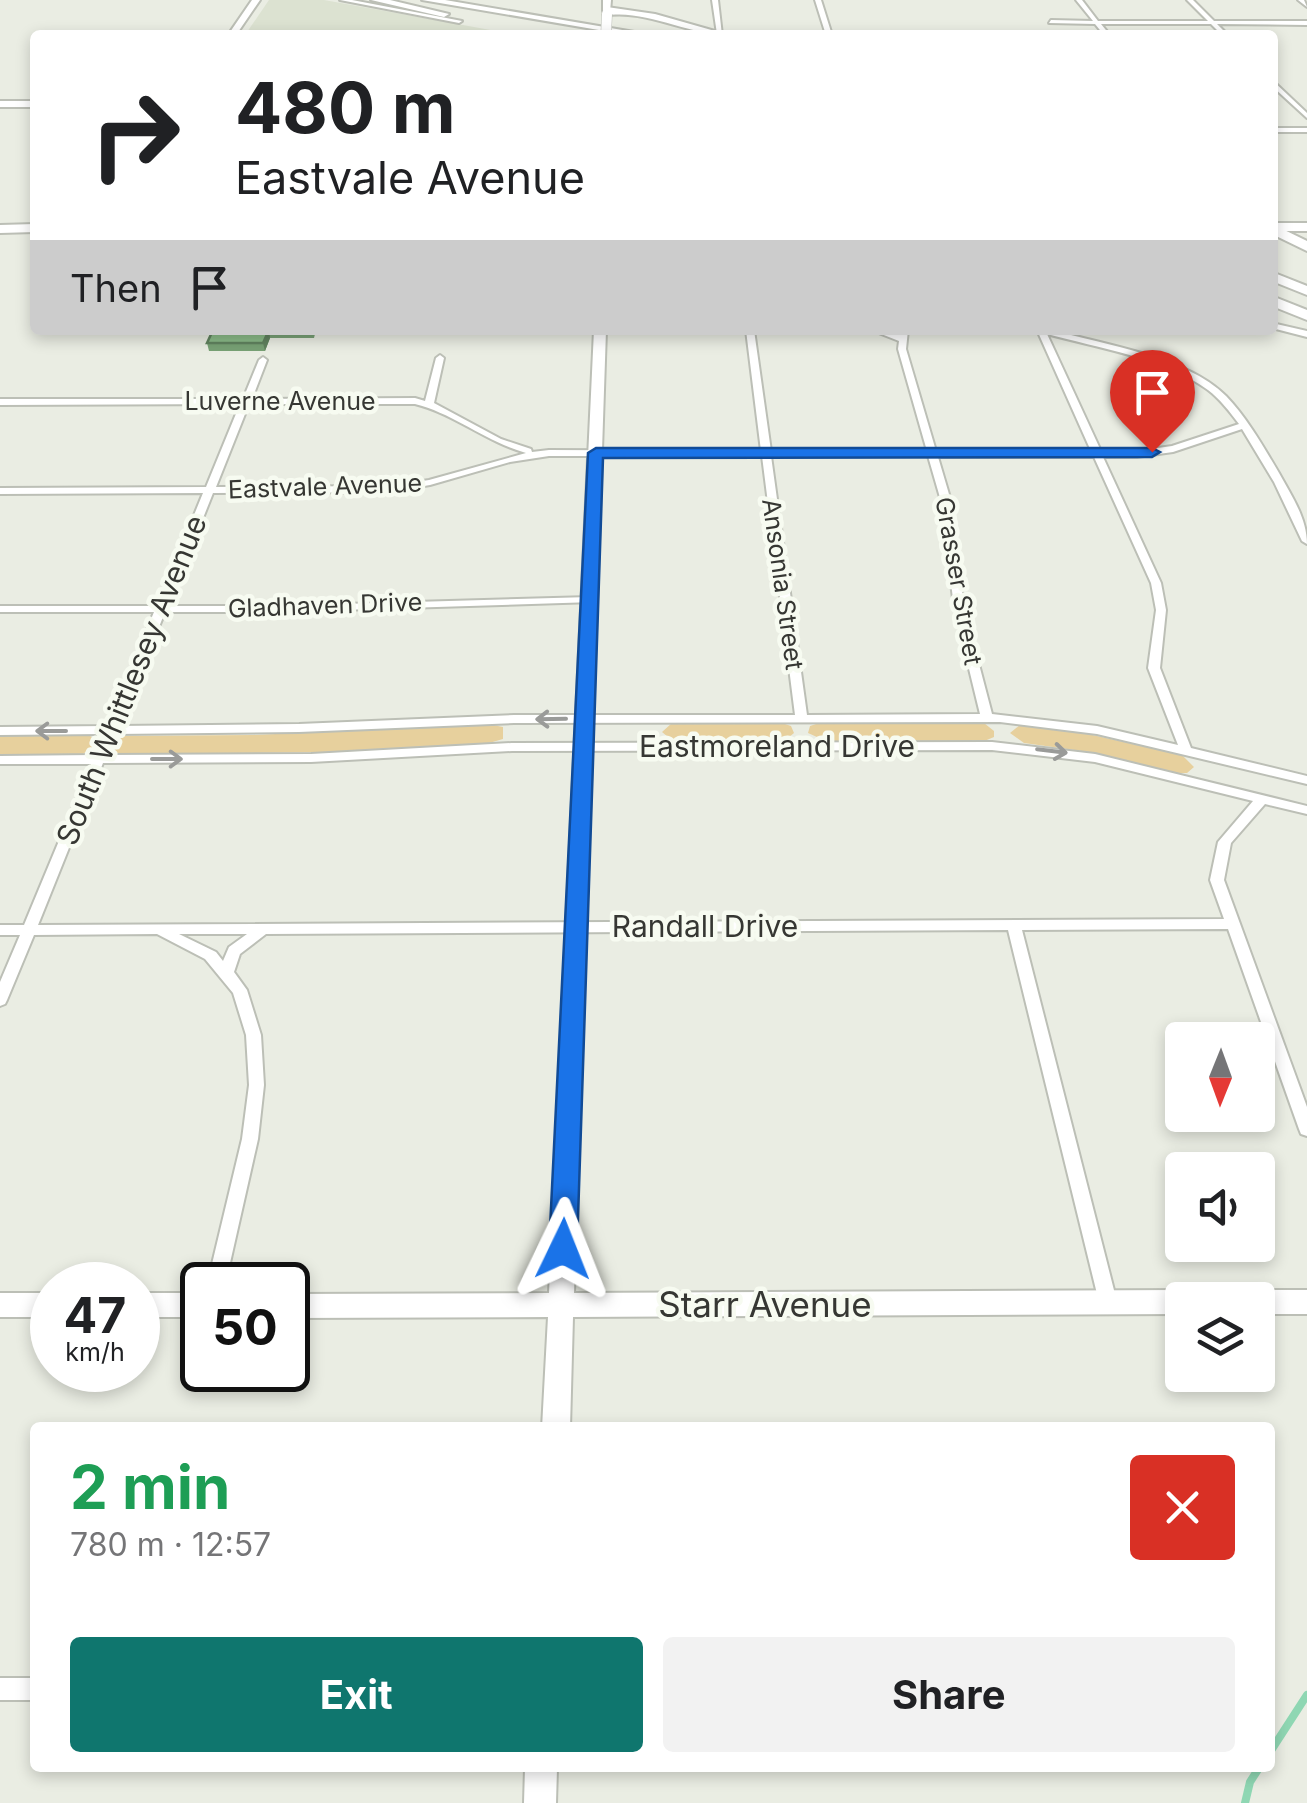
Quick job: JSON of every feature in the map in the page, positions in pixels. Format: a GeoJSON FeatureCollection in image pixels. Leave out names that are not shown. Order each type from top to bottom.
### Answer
{"type":"FeatureCollection","features":[{"type":"Feature","properties":{"kind":"highway"},"geometry":{"type":"LineString","coordinates":[[376,0],[480,22]]}},
{"type":"Feature","properties":{"kind":"highway"},"geometry":{"type":"LineString","coordinates":[[427,0],[626,30]]}},
{"type":"Feature","properties":{"kind":"highway"},"geometry":{"type":"LineString","coordinates":[[453,0],[629,30]]}},
{"type":"Feature","properties":{"kind":"highway"},"geometry":{"type":"LineString","coordinates":[[490,0],[542,4]]}},
{"type":"Feature","properties":{"kind":"highway"},"geometry":{"type":"LineString","coordinates":[[591,9],[607,8]]}},
{"type":"Feature","properties":{"kind":"highway"},"geometry":{"type":"LineString","coordinates":[[0,229],[30,228]]}},
{"type":"Feature","properties":{"kind":"highway"},"geometry":{"type":"LineString","coordinates":[[1278,231],[1307,247]]}},
{"type":"Feature","properties":{"kind":"highway"},"geometry":{"type":"LineString","coordinates":[[1278,268],[1307,280]]}},
{"type":"Feature","properties":{"kind":"highway"},"geometry":{"type":"LineString","coordinates":[[1278,279],[1307,291]]}},
{"type":"Feature","properties":{"kind":"highway"},"geometry":{"type":"LineString","coordinates":[[1278,292],[1307,304]]}},
{"type":"Feature","properties":{"kind":"highway"},"geometry":{"type":"LineString","coordinates":[[1278,303],[1307,316]]}},
{"type":"Feature","properties":{"kind":"main road"},"geometry":{"type":"LineString","coordinates":[[235,30],[256,0]]}},
{"type":"Feature","properties":{"kind":"main road"},"geometry":{"type":"LineString","coordinates":[[607,8],[706,30]]}},
{"type":"Feature","properties":{"kind":"main road"},"geometry":{"type":"LineString","coordinates":[[0,104],[30,104]]}},
{"type":"Feature","properties":{"kind":"main road"},"geometry":{"type":"LineString","coordinates":[[1278,228],[1307,228]]}},
{"type":"Feature","properties":{"kind":"main road"},"geometry":{"type":"LineString","coordinates":[[556,1422],[600,335]]}},
{"type":"Feature","properties":{"kind":"main road","name":"Starr Avenue"},"geometry":{"type":"LineString","coordinates":[[310,1306],[1165,1302]]}},
{"type":"Feature","properties":{"kind":"main road"},"geometry":{"type":"LineString","coordinates":[[1275,1302],[1307,1302]]}},
{"type":"Feature","properties":{"kind":"main road"},"geometry":{"type":"LineString","coordinates":[[0,1305],[30,1305]]}},
{"type":"Feature","properties":{"kind":"main road"},"geometry":{"type":"LineString","coordinates":[[540,1803],[541,1772]]}},
{"type":"Feature","properties":{"kind":"street"},"geometry":{"type":"LineString","coordinates":[[343,0],[459,21]]}},
{"type":"Feature","properties":{"kind":"street"},"geometry":{"type":"LineString","coordinates":[[714,0],[721,30]]}},
{"type":"Feature","properties":{"kind":"street"},"geometry":{"type":"LineString","coordinates":[[818,0],[827,30]]}},
{"type":"Feature","properties":{"kind":"street"},"geometry":{"type":"LineString","coordinates":[[1079,0],[1104,30]]}},
{"type":"Feature","properties":{"kind":"street"},"geometry":{"type":"LineString","coordinates":[[1190,0],[1220,30]]}},
{"type":"Feature","properties":{"kind":"street"},"geometry":{"type":"LineString","coordinates":[[1051,22],[1307,23]]}},
{"type":"Feature","properties":{"kind":"street"},"geometry":{"type":"LineString","coordinates":[[1278,88],[1307,116]]}},
{"type":"Feature","properties":{"kind":"street"},"geometry":{"type":"LineString","coordinates":[[1278,130],[1307,130]]}},
{"type":"Feature","properties":{"kind":"street"},"geometry":{"type":"LineString","coordinates":[[1278,327],[1307,334]]}},
{"type":"Feature","properties":{"kind":"street","name":"Ansonia Street"},"geometry":{"type":"LineString","coordinates":[[751,335],[802,746]]}},
{"type":"Feature","properties":{"kind":"street","name":"Grasser Street"},"geometry":{"type":"LineString","coordinates":[[903,335],[949,518],[964,631],[1005,746]]}},
{"type":"Feature","properties":{"kind":"street"},"geometry":{"type":"LineString","coordinates":[[1044,335],[1156,583],[1160,610],[1154,668],[1186,751]]}},
{"type":"Feature","properties":{"kind":"street"},"geometry":{"type":"LineString","coordinates":[[1058,335],[1198,379],[1224,398],[1288,500],[1307,541]]}},
{"type":"Feature","properties":{"kind":"street"},"geometry":{"type":"LineString","coordinates":[[430,404],[440,358]]}},
{"type":"Feature","properties":{"kind":"street","name":"South Whittlesey Avenue"},"geometry":{"type":"LineString","coordinates":[[0,1000],[263,360]]}},
{"type":"Feature","properties":{"kind":"street","name":"Luverne Avenue"},"geometry":{"type":"LineString","coordinates":[[0,402],[246,400],[430,404],[502,444],[549,453]]}},
{"type":"Feature","properties":{"kind":"street","name":"Eastvale Avenue"},"geometry":{"type":"LineString","coordinates":[[0,491],[401,488],[451,478],[510,458],[549,453],[1098,454],[1167,450],[1242,426]]}},
{"type":"Feature","properties":{"kind":"street","name":"Gladhaven Drive"},"geometry":{"type":"LineString","coordinates":[[0,608],[160,610],[590,600]]}},
{"type":"Feature","properties":{"kind":"street","name":"Eastmoreland Drive"},"geometry":{"type":"LineString","coordinates":[[0,731],[584,718],[994,718],[1096,730],[1307,780]]}},
{"type":"Feature","properties":{"kind":"street"},"geometry":{"type":"LineString","coordinates":[[512,747],[514,719]]}},
{"type":"Feature","properties":{"kind":"street"},"geometry":{"type":"LineString","coordinates":[[655,746],[656,719]]}},
{"type":"Feature","properties":{"kind":"street","name":"Eastmoreland Drive"},"geometry":{"type":"LineString","coordinates":[[0,760],[311,758],[583,746],[1005,746],[1080,755],[1307,810]]}},
{"type":"Feature","properties":{"kind":"street"},"geometry":{"type":"LineString","coordinates":[[1197,782],[1204,755]]}},
{"type":"Feature","properties":{"kind":"street"},"geometry":{"type":"LineString","coordinates":[[1256,768],[1256,798],[1229,837],[1220,856],[1217,880],[1307,1129]]}},
{"type":"Feature","properties":{"kind":"street"},"geometry":{"type":"LineString","coordinates":[[1013,924],[1108,1302]]}},
{"type":"Feature","properties":{"kind":"street","name":"Randall Drive"},"geometry":{"type":"LineString","coordinates":[[0,930],[1230,924]]}},
{"type":"Feature","properties":{"kind":"street"},"geometry":{"type":"LineString","coordinates":[[221,1262],[258,1091],[252,1026],[227,972],[234,951],[250,937],[277,928]]}},
{"type":"Feature","properties":{"kind":"street"},"geometry":{"type":"LineString","coordinates":[[143,929],[199,947],[224,968],[230,979]]}},
{"type":"Feature","properties":{"kind":"street"},"geometry":{"type":"LineString","coordinates":[[0,1689],[30,1689]]}},
{"type":"Feature","properties":{"kind":"shaded area"},"geometry":{"type":"Polygon","coordinates":[[[269,0],[324,0],[491,30],[248,30],[269,0]]]}},
{"type":"Feature","properties":{"kind":"shaded area"},"geometry":{"type":"Polygon","coordinates":[[[672,723],[782,723],[791,726],[794,733],[783,742],[674,742],[662,732],[672,723]]]}},
{"type":"Feature","properties":{"kind":"shaded area"},"geometry":{"type":"Polygon","coordinates":[[[984,723],[994,731],[994,737],[982,742],[826,741],[808,733],[810,726],[984,723]]]}},
{"type":"Feature","properties":{"kind":"shaded area"},"geometry":{"type":"Polygon","coordinates":[[[488,724],[503,727],[503,739],[329,752],[120,755],[111,751],[114,742],[125,736],[253,735],[488,724]]]}},
{"type":"Feature","properties":{"kind":"shaded area"},"geometry":{"type":"Polygon","coordinates":[[[1020,725],[1079,732],[1182,755],[1194,767],[1187,773],[1176,773],[1089,752],[1024,743],[1010,733],[1020,725]]]}},
{"type":"Feature","properties":{"kind":"shaded area"},"geometry":{"type":"Polygon","coordinates":[[[0,736],[90,736],[97,744],[80,756],[0,756],[0,736]]]}},
{"type":"Feature","properties":{"kind":"building"},"geometry":{"type":"Polygon","coordinates":[[[211,335],[267,335],[263,343],[207,343],[211,335]]]}},
{"type":"Feature","properties":{"kind":"waterway"},"geometry":{"type":"LineString","coordinates":[[1275,1744],[1307,1695]]}},
{"type":"Feature","properties":{"kind":"waterway"},"geometry":{"type":"LineString","coordinates":[[1245,1803],[1256,1772]]}},
{"type":"Feature","properties":{"kind":"route"},"geometry":{"type":"LineString","coordinates":[[563,1249],[596,453],[1152,452]]}}]}
